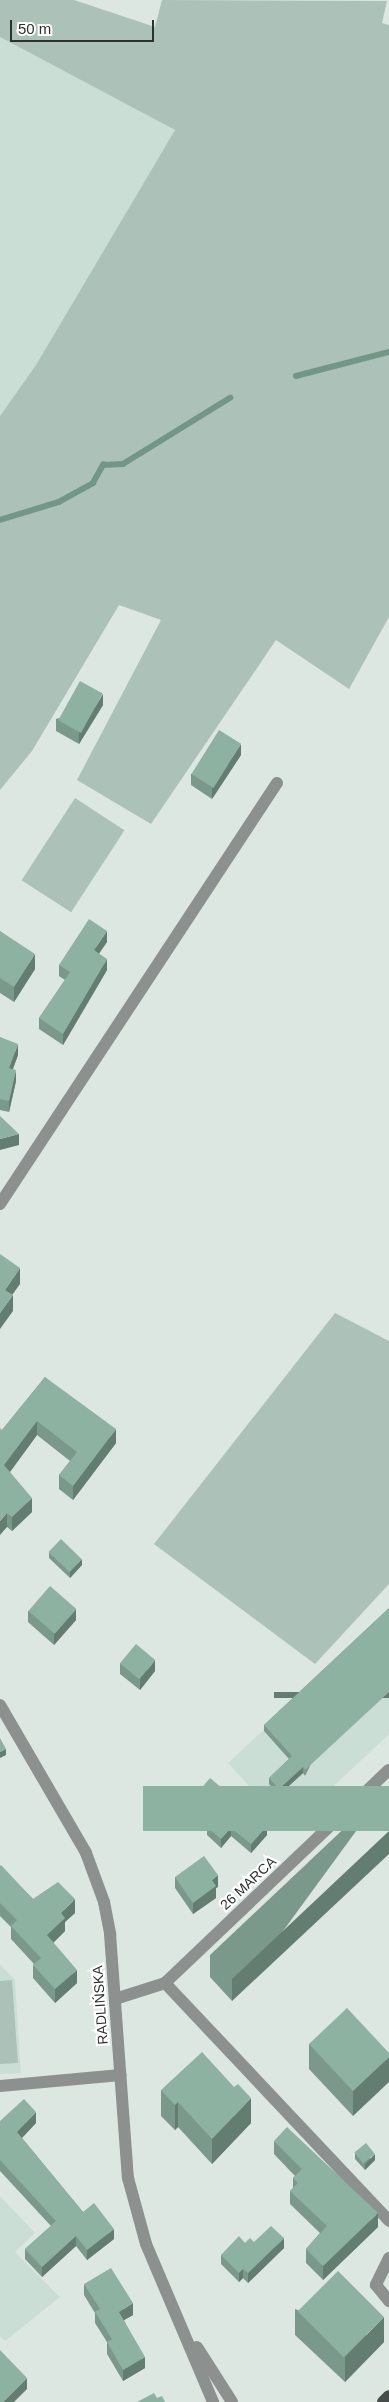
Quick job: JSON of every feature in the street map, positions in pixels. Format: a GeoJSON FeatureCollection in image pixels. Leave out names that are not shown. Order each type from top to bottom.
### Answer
{"type":"FeatureCollection","features":[{"type":"Feature","properties":{"kind":"main road"},"geometry":{"type":"LineString","coordinates":[[382,2402],[389,2396]]}},
{"type":"Feature","properties":{"kind":"street"},"geometry":{"type":"LineString","coordinates":[[0,1204],[277,783]]}},
{"type":"Feature","properties":{"kind":"street","name":"RADLIŃSKA"},"geometry":{"type":"LineString","coordinates":[[0,1705],[86,1853],[108,1926],[128,2178],[134,2207],[214,2402]]}},
{"type":"Feature","properties":{"kind":"street","name":"26 MARCA"},"geometry":{"type":"LineString","coordinates":[[115,1999],[165,1983],[389,1770]]}},
{"type":"Feature","properties":{"kind":"street"},"geometry":{"type":"LineString","coordinates":[[165,1983],[389,2221]]}},
{"type":"Feature","properties":{"kind":"street"},"geometry":{"type":"LineString","coordinates":[[0,2086],[121,2075]]}},
{"type":"Feature","properties":{"kind":"street"},"geometry":{"type":"LineString","coordinates":[[389,2258],[376,2285],[389,2301]]}},
{"type":"Feature","properties":{"kind":"street","name":"RADLIŃSKA"},"geometry":{"type":"LineString","coordinates":[[179,2320],[232,2402]]}},
{"type":"Feature","properties":{"kind":"shaded area"},"geometry":{"type":"Polygon","coordinates":[[[0,0],[74,0],[155,27],[162,0],[387,1],[382,23],[389,25],[389,617],[349,689],[276,640],[151,824],[77,780],[161,620],[119,605],[32,751],[0,790],[0,416],[36,365],[175,130],[0,37],[0,0]]]}},
{"type":"Feature","properties":{"kind":"shaded area"},"geometry":{"type":"Polygon","coordinates":[[[0,37],[175,130],[36,365],[0,416],[0,37]]]}},
{"type":"Feature","properties":{"kind":"shaded area"},"geometry":{"type":"Polygon","coordinates":[[[75,798],[124,830],[71,912],[22,880],[75,798]]]}},
{"type":"Feature","properties":{"kind":"shaded area"},"geometry":{"type":"Polygon","coordinates":[[[335,1313],[389,1341],[389,1584],[315,1664],[154,1544],[335,1313]]]}},
{"type":"Feature","properties":{"kind":"shaded area"},"geometry":{"type":"Polygon","coordinates":[[[389,1614],[389,1734],[288,1829],[228,1763],[389,1614]]]}},
{"type":"Feature","properties":{"kind":"shaded area"},"geometry":{"type":"Polygon","coordinates":[[[0,1964],[15,1980],[21,2073],[0,2074],[0,1964]]]}},
{"type":"Feature","properties":{"kind":"shaded area"},"geometry":{"type":"Polygon","coordinates":[[[12,1980],[18,2063],[0,2064],[0,1981],[12,1980]]]}},
{"type":"Feature","properties":{"kind":"shaded area"},"geometry":{"type":"Polygon","coordinates":[[[0,2196],[35,2233],[15,2252],[60,2297],[5,2341],[0,2336],[0,2196]]]}},
{"type":"Feature","properties":{"kind":"building"},"geometry":{"type":"Polygon","coordinates":[[[80,681],[103,694],[81,733],[58,720],[80,681]]]}},
{"type":"Feature","properties":{"kind":"building"},"geometry":{"type":"Polygon","coordinates":[[[219,730],[241,744],[213,788],[191,774],[219,730]]]}},
{"type":"Feature","properties":{"kind":"building"},"geometry":{"type":"Polygon","coordinates":[[[89,919],[107,931],[94,950],[107,959],[63,1034],[39,1018],[70,972],[59,965],[89,919]]]}},
{"type":"Feature","properties":{"kind":"building"},"geometry":{"type":"Polygon","coordinates":[[[0,931],[35,954],[14,987],[0,978],[0,931]]]}},
{"type":"Feature","properties":{"kind":"building"},"geometry":{"type":"Polygon","coordinates":[[[0,1037],[18,1044],[9,1068],[16,1070],[9,1101],[0,1099],[0,1037]]]}},
{"type":"Feature","properties":{"kind":"building"},"geometry":{"type":"Polygon","coordinates":[[[0,1116],[19,1134],[0,1139],[0,1116]]]}},
{"type":"Feature","properties":{"kind":"building"},"geometry":{"type":"Polygon","coordinates":[[[0,1254],[20,1268],[5,1290],[13,1295],[0,1313],[0,1254]]]}},
{"type":"Feature","properties":{"kind":"building"},"geometry":{"type":"Polygon","coordinates":[[[45,1377],[116,1429],[73,1486],[59,1475],[77,1452],[37,1421],[4,1465],[32,1498],[12,1517],[7,1513],[0,1521],[0,1428],[2,1430],[45,1377]]]}},
{"type":"Feature","properties":{"kind":"building"},"geometry":{"type":"Polygon","coordinates":[[[61,1539],[82,1559],[69,1572],[48,1552],[61,1539]]]}},
{"type":"Feature","properties":{"kind":"building"},"geometry":{"type":"Polygon","coordinates":[[[50,1586],[76,1609],[55,1634],[28,1611],[50,1586]]]}},
{"type":"Feature","properties":{"kind":"building"},"geometry":{"type":"Polygon","coordinates":[[[389,1608],[389,1692],[305,1770],[303,1767],[279,1789],[269,1778],[292,1756],[264,1725],[389,1608]]]}},
{"type":"Feature","properties":{"kind":"building"},"geometry":{"type":"Polygon","coordinates":[[[136,1644],[155,1660],[139,1679],[120,1663],[136,1644]]]}},
{"type":"Feature","properties":{"kind":"building"},"geometry":{"type":"Polygon","coordinates":[[[0,1738],[6,1749],[0,1752],[0,1738]]]}},
{"type":"Feature","properties":{"kind":"building"},"geometry":{"type":"Polygon","coordinates":[[[210,1778],[267,1826],[251,1844],[231,1828],[221,1839],[207,1827],[221,1810],[199,1791],[210,1778]]]}},
{"type":"Feature","properties":{"kind":"building"},"geometry":{"type":"Polygon","coordinates":[[[143,1786],[389,1786],[389,1831],[143,1831],[143,1786]]]}},
{"type":"Feature","properties":{"kind":"building"},"geometry":{"type":"Polygon","coordinates":[[[204,1856],[218,1875],[212,1880],[216,1886],[193,1903],[175,1877],[204,1856]]]}},
{"type":"Feature","properties":{"kind":"building"},"geometry":{"type":"Polygon","coordinates":[[[1,1865],[33,1899],[58,1882],[75,1899],[61,1913],[65,1918],[47,1935],[77,1970],[55,1989],[33,1965],[41,1958],[11,1926],[17,1920],[0,1903],[1,1865]]]}},
{"type":"Feature","properties":{"kind":"building"},"geometry":{"type":"Polygon","coordinates":[[[347,2008],[389,2053],[389,2057],[353,2091],[309,2044],[347,2008]]]}},
{"type":"Feature","properties":{"kind":"building"},"geometry":{"type":"Polygon","coordinates":[[[202,2052],[234,2087],[238,2084],[251,2098],[212,2139],[178,2102],[175,2105],[161,2090],[202,2052]]]}},
{"type":"Feature","properties":{"kind":"building"},"geometry":{"type":"Polygon","coordinates":[[[24,2099],[36,2112],[17,2132],[83,2212],[94,2203],[114,2229],[87,2250],[76,2236],[42,2267],[25,2249],[56,2221],[0,2160],[0,2121],[24,2099]]]}},
{"type":"Feature","properties":{"kind":"building"},"geometry":{"type":"Polygon","coordinates":[[[287,2127],[378,2213],[323,2266],[306,2249],[327,2226],[290,2191],[298,2183],[293,2178],[302,2169],[274,2141],[287,2127]]]}},
{"type":"Feature","properties":{"kind":"building"},"geometry":{"type":"Polygon","coordinates":[[[366,2143],[375,2154],[363,2163],[354,2152],[366,2143]]]}},
{"type":"Feature","properties":{"kind":"building"},"geometry":{"type":"Polygon","coordinates":[[[271,2226],[284,2238],[248,2273],[243,2269],[239,2273],[221,2255],[239,2236],[245,2243],[250,2238],[254,2242],[271,2226]]]}},
{"type":"Feature","properties":{"kind":"building"},"geometry":{"type":"Polygon","coordinates":[[[111,2268],[133,2303],[119,2312],[145,2357],[123,2370],[107,2342],[112,2339],[95,2312],[100,2309],[84,2284],[111,2268]]]}},
{"type":"Feature","properties":{"kind":"building"},"geometry":{"type":"Polygon","coordinates":[[[338,2271],[384,2317],[344,2357],[298,2311],[338,2271]]]}},
{"type":"Feature","properties":{"kind":"building"},"geometry":{"type":"Polygon","coordinates":[[[0,2350],[27,2378],[3,2402],[0,2402],[0,2350]]]}},
{"type":"Feature","properties":{"kind":"building"},"geometry":{"type":"Polygon","coordinates":[[[154,2393],[157,2398],[162,2396],[165,2402],[137,2402],[154,2393]]]}},
{"type":"Feature","properties":{"kind":"waterway"},"geometry":{"type":"LineString","coordinates":[[296,376],[389,352]]}},
{"type":"Feature","properties":{"kind":"waterway"},"geometry":{"type":"LineString","coordinates":[[0,520],[59,502],[93,483],[103,465],[123,464],[230,398]]}}]}
